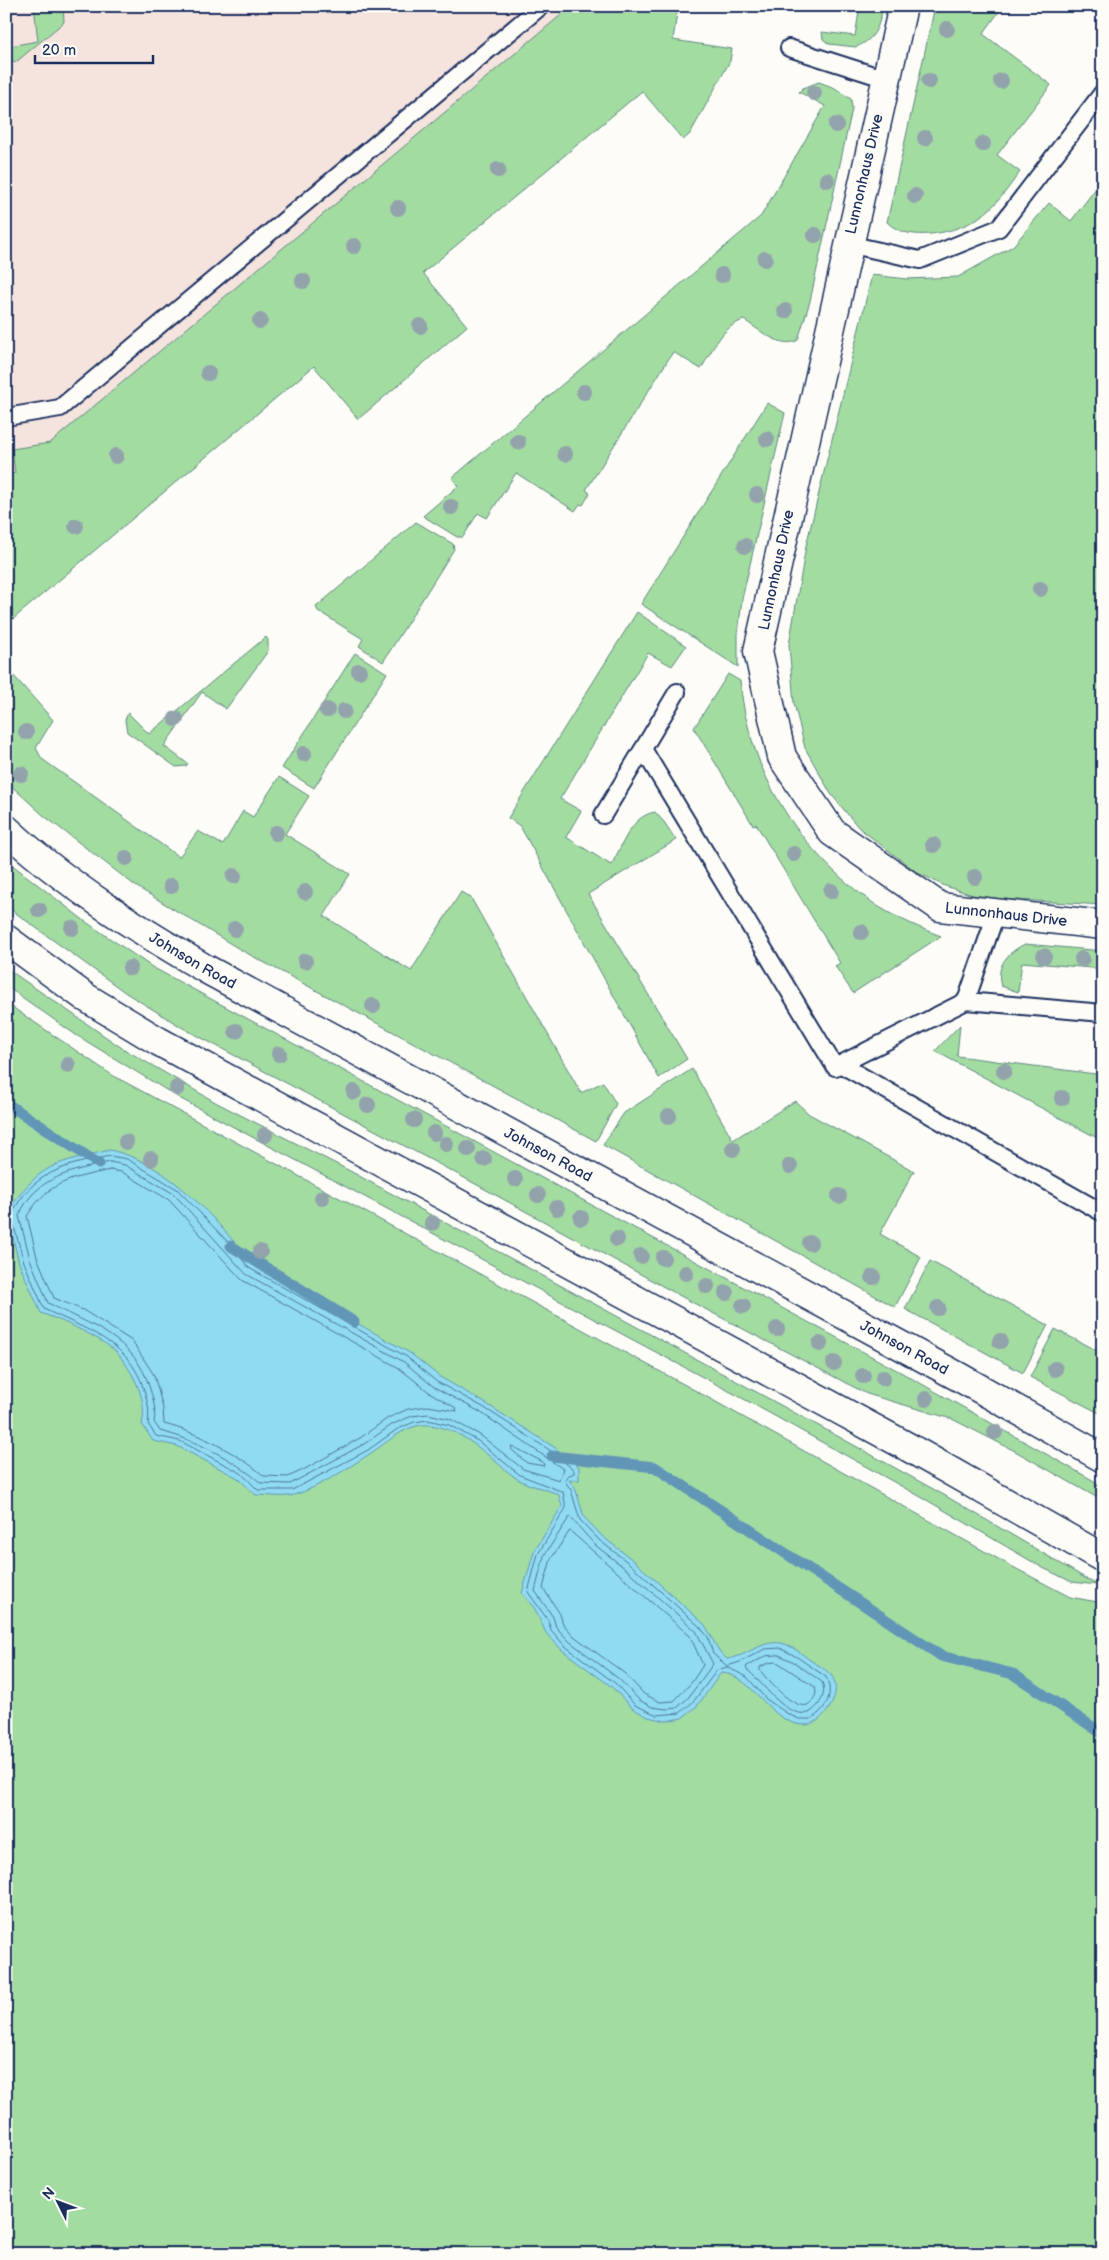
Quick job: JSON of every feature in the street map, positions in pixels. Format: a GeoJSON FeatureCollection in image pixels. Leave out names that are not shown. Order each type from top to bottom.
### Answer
{"type":"FeatureCollection","features":[{"type":"Feature","properties":{"kind":"main road","name":"Lunnonhaus Drive"},"geometry":{"type":"LineString","coordinates":[[902,6],[758,651],[760,661],[782,757],[832,832],[940,908],[1103,925]]}},
{"type":"Feature","properties":{"kind":"main road","name":"Johnson Road"},"geometry":{"type":"LineString","coordinates":[[6,829],[82,890],[141,931],[206,969],[959,1376],[1103,1458]]}},
{"type":"Feature","properties":{"kind":"main road"},"geometry":{"type":"LineString","coordinates":[[6,939],[85,997],[158,1041],[874,1428],[1103,1558]]}},
{"type":"Feature","properties":{"kind":"lane"},"geometry":{"type":"LineString","coordinates":[[6,417],[60,408],[542,6]]}},
{"type":"Feature","properties":{"kind":"lane"},"geometry":{"type":"LineString","coordinates":[[789,48],[886,79]]}},
{"type":"Feature","properties":{"kind":"lane"},"geometry":{"type":"LineString","coordinates":[[848,244],[920,260],[998,228],[1103,92]]}},
{"type":"Feature","properties":{"kind":"lane"},"geometry":{"type":"LineString","coordinates":[[603,815],[677,692]]}},
{"type":"Feature","properties":{"kind":"lane"},"geometry":{"type":"LineString","coordinates":[[644,749],[835,1067],[966,1001],[1103,1013]]}},
{"type":"Feature","properties":{"kind":"lane"},"geometry":{"type":"LineString","coordinates":[[966,1001],[996,914]]}},
{"type":"Feature","properties":{"kind":"lane"},"geometry":{"type":"LineString","coordinates":[[840,1064],[1103,1212]]}},
{"type":"Feature","properties":{"kind":"shaded area"},"geometry":{"type":"Polygon","coordinates":[[[6,6],[567,6],[561,15],[50,444],[12,449],[15,473],[6,475],[6,6]]]}},
{"type":"Feature","properties":{"kind":"green space"},"geometry":{"type":"Polygon","coordinates":[[[34,6],[63,6],[64,22],[16,62],[12,61],[7,51],[10,46],[38,41],[34,6]]]}},
{"type":"Feature","properties":{"kind":"green space"},"geometry":{"type":"Polygon","coordinates":[[[567,6],[678,6],[673,40],[732,49],[730,61],[690,134],[683,140],[642,91],[423,273],[467,326],[369,410],[358,419],[314,366],[6,625],[6,475],[15,473],[12,449],[50,443],[561,15],[567,6]]]}},
{"type":"Feature","properties":{"kind":"green space"},"geometry":{"type":"Polygon","coordinates":[[[860,6],[883,6],[876,31],[868,40],[856,47],[829,44],[823,39],[822,32],[855,36],[860,6]]]}},
{"type":"Feature","properties":{"kind":"green space"},"geometry":{"type":"Polygon","coordinates":[[[935,6],[1003,6],[983,34],[1051,85],[997,155],[1020,172],[996,203],[978,218],[957,228],[932,234],[907,233],[896,229],[887,222],[935,6]]]}},
{"type":"Feature","properties":{"kind":"green space"},"geometry":{"type":"Polygon","coordinates":[[[819,82],[835,88],[851,99],[852,109],[810,301],[798,340],[785,342],[778,340],[763,333],[744,320],[736,323],[724,333],[701,369],[673,352],[586,490],[590,493],[583,505],[580,504],[575,511],[516,473],[487,518],[478,513],[463,537],[457,537],[423,516],[458,486],[452,478],[761,216],[825,106],[799,92],[803,88],[819,82]]]}},
{"type":"Feature","properties":{"kind":"green space"},"geometry":{"type":"Polygon","coordinates":[[[1103,179],[1103,467],[1100,469],[1099,484],[1103,493],[1103,905],[1002,899],[973,895],[945,886],[918,873],[859,828],[831,794],[805,748],[794,703],[789,645],[806,546],[872,275],[907,279],[958,277],[1013,246],[1049,203],[1071,221],[1103,179]]]}},
{"type":"Feature","properties":{"kind":"green space"},"geometry":{"type":"Polygon","coordinates":[[[767,403],[785,413],[742,599],[738,634],[738,667],[641,604],[767,403]]]}},
{"type":"Feature","properties":{"kind":"green space"},"geometry":{"type":"Polygon","coordinates":[[[416,522],[453,544],[454,549],[383,662],[359,646],[363,639],[318,611],[316,607],[416,522]]]}},
{"type":"Feature","properties":{"kind":"green space"},"geometry":{"type":"Polygon","coordinates":[[[637,612],[686,646],[672,666],[648,653],[560,799],[581,811],[566,837],[611,865],[628,833],[639,819],[646,815],[655,812],[676,840],[588,894],[687,1059],[659,1078],[520,826],[508,818],[637,612]]]}},
{"type":"Feature","properties":{"kind":"green space"},"geometry":{"type":"Polygon","coordinates":[[[266,637],[268,640],[268,651],[226,709],[202,692],[164,746],[188,764],[186,766],[176,767],[127,732],[125,720],[128,713],[149,734],[266,637]]]}},
{"type":"Feature","properties":{"kind":"green space"},"geometry":{"type":"Polygon","coordinates":[[[355,653],[387,673],[314,788],[282,768],[355,653]]]}},
{"type":"Feature","properties":{"kind":"green space"},"geometry":{"type":"Polygon","coordinates":[[[6,667],[53,720],[36,748],[42,759],[179,857],[198,831],[223,845],[243,811],[253,817],[279,777],[309,796],[285,834],[350,874],[324,916],[411,971],[461,892],[471,898],[581,1093],[603,1082],[616,1104],[596,1141],[241,950],[137,887],[43,815],[6,781],[6,667]]]}},
{"type":"Feature","properties":{"kind":"green space"},"geometry":{"type":"Polygon","coordinates":[[[728,674],[740,681],[746,717],[755,750],[766,777],[795,827],[813,850],[855,890],[879,907],[941,936],[853,993],[835,966],[840,963],[756,824],[753,825],[694,728],[728,674]]]}},
{"type":"Feature","properties":{"kind":"green space"},"geometry":{"type":"Polygon","coordinates":[[[6,860],[86,922],[152,967],[904,1374],[1103,1486],[1103,1501],[1015,1451],[952,1419],[867,1394],[686,1299],[183,1028],[126,993],[6,906],[6,860]]]}},
{"type":"Feature","properties":{"kind":"green space"},"geometry":{"type":"Polygon","coordinates":[[[1025,944],[1103,951],[1103,969],[1022,962],[1018,992],[1001,986],[1000,972],[1004,960],[1013,951],[1025,944]]]}},
{"type":"Feature","properties":{"kind":"green space"},"geometry":{"type":"Polygon","coordinates":[[[6,968],[122,1048],[217,1103],[350,1171],[841,1438],[944,1495],[1097,1585],[1072,1582],[1043,1568],[930,1502],[742,1398],[181,1099],[76,1035],[6,986],[6,968]]]}},
{"type":"Feature","properties":{"kind":"green space"},"geometry":{"type":"Polygon","coordinates":[[[6,1003],[112,1075],[698,1392],[1011,1566],[1070,1597],[1103,1603],[1103,2254],[6,2254],[6,1003]]]}},
{"type":"Feature","properties":{"kind":"green space"},"geometry":{"type":"Polygon","coordinates":[[[960,1025],[957,1056],[1103,1075],[1103,1141],[935,1051],[960,1025]]]}},
{"type":"Feature","properties":{"kind":"green space"},"geometry":{"type":"Polygon","coordinates":[[[692,1069],[733,1140],[795,1101],[809,1114],[914,1171],[880,1234],[921,1257],[895,1307],[603,1145],[624,1113],[692,1069]]]}},
{"type":"Feature","properties":{"kind":"green space"},"geometry":{"type":"Polygon","coordinates":[[[930,1261],[1048,1325],[1023,1373],[905,1309],[930,1261]]]}},
{"type":"Feature","properties":{"kind":"green space"},"geometry":{"type":"Polygon","coordinates":[[[1055,1329],[1103,1354],[1103,1415],[1030,1377],[1055,1329]]]}},
{"type":"Feature","properties":{"kind":"water"},"geometry":{"type":"Polygon","coordinates":[[[110,1150],[131,1156],[171,1179],[207,1211],[252,1264],[410,1353],[440,1377],[554,1447],[579,1467],[579,1480],[569,1480],[575,1487],[584,1517],[603,1537],[633,1560],[704,1624],[717,1647],[727,1659],[734,1658],[767,1644],[785,1644],[825,1669],[832,1677],[835,1692],[827,1711],[813,1723],[806,1725],[793,1723],[772,1709],[743,1682],[733,1676],[721,1673],[697,1706],[682,1718],[666,1721],[648,1717],[632,1708],[612,1687],[562,1650],[546,1633],[535,1609],[522,1593],[534,1552],[562,1506],[559,1495],[520,1481],[465,1438],[442,1427],[421,1425],[405,1430],[324,1482],[304,1492],[285,1496],[256,1495],[238,1478],[177,1446],[153,1441],[142,1424],[143,1406],[134,1378],[118,1354],[93,1336],[41,1313],[19,1263],[7,1213],[18,1196],[29,1184],[50,1168],[62,1162],[110,1150]]]}},
{"type":"Feature","properties":{"kind":"waterway"},"geometry":{"type":"LineString","coordinates":[[6,1103],[99,1164]]}},
{"type":"Feature","properties":{"kind":"waterway"},"geometry":{"type":"LineString","coordinates":[[231,1246],[354,1322]]}},
{"type":"Feature","properties":{"kind":"waterway"},"geometry":{"type":"LineString","coordinates":[[552,1456],[655,1467],[941,1656],[1013,1674],[1103,1734]]}}]}
